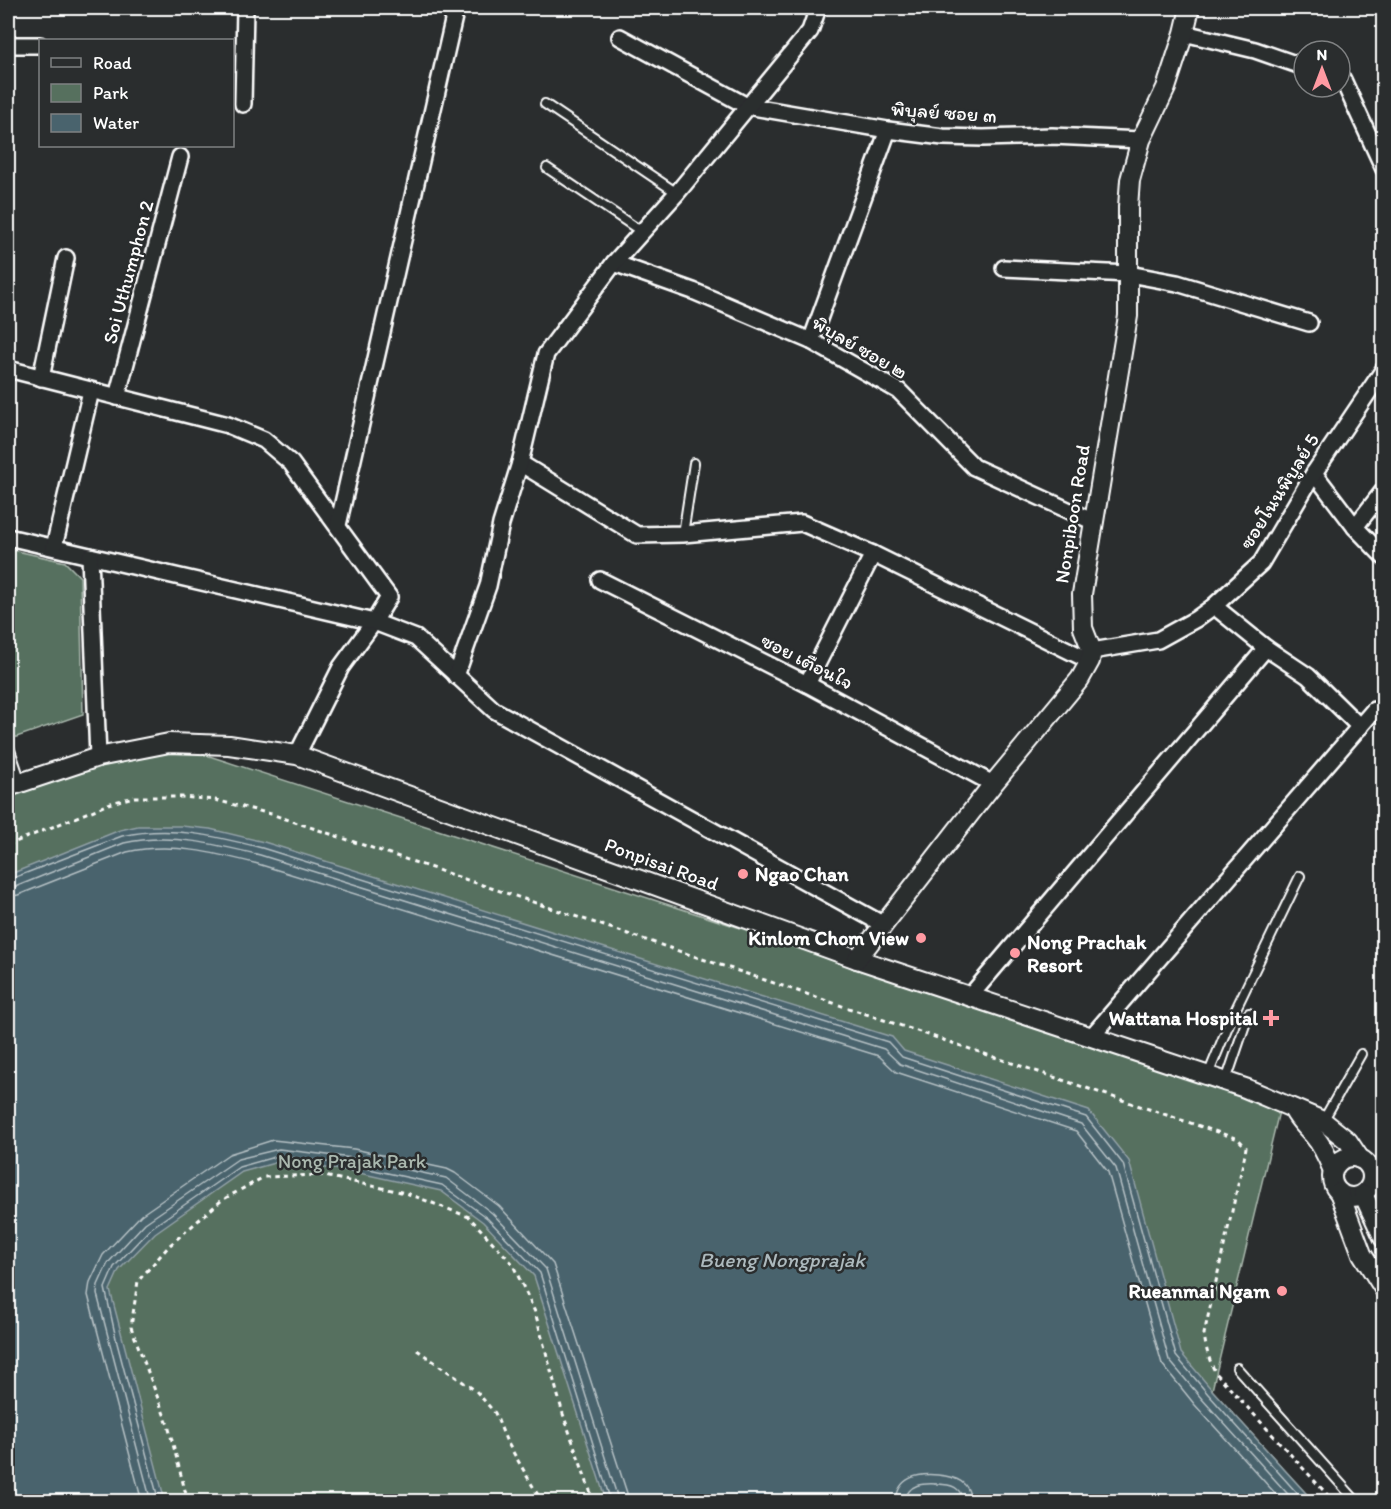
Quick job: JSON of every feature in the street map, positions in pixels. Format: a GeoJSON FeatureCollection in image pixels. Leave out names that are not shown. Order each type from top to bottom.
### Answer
{"type":"FeatureCollection","features":[{"type":"Feature","properties":{"kind":"street"},"geometry":{"type":"LineString","coordinates":[[234,99],[243,104],[245,8]]}},
{"type":"Feature","properties":{"kind":"street"},"geometry":{"type":"LineString","coordinates":[[338,525],[456,8]]}},
{"type":"Feature","properties":{"kind":"street"},"geometry":{"type":"LineString","coordinates":[[456,676],[488,586],[501,524],[520,463],[546,354],[614,263],[677,193],[810,30],[818,8]]}},
{"type":"Feature","properties":{"kind":"street","name":"Nonpiboon Road"},"geometry":{"type":"LineString","coordinates":[[1091,656],[1083,628],[1082,594],[1128,316],[1130,189],[1141,140],[1166,88],[1190,8]]}},
{"type":"Feature","properties":{"kind":"street"},"geometry":{"type":"LineString","coordinates":[[1184,33],[1256,50],[1292,63]]}},
{"type":"Feature","properties":{"kind":"street","name":"พิบุลย์ ซอย ๓"},"geometry":{"type":"LineString","coordinates":[[620,38],[747,106],[943,137],[1052,136],[1141,140]]}},
{"type":"Feature","properties":{"kind":"street"},"geometry":{"type":"LineString","coordinates":[[8,45],[39,45]]}},
{"type":"Feature","properties":{"kind":"street"},"geometry":{"type":"LineString","coordinates":[[1352,98],[1383,170]]}},
{"type":"Feature","properties":{"kind":"street"},"geometry":{"type":"LineString","coordinates":[[811,341],[888,130]]}},
{"type":"Feature","properties":{"kind":"street","name":"Soi Uthumphon 2"},"geometry":{"type":"LineString","coordinates":[[117,397],[180,157]]}},
{"type":"Feature","properties":{"kind":"street"},"geometry":{"type":"LineString","coordinates":[[42,378],[66,258]]}},
{"type":"Feature","properties":{"kind":"street","name":"พิบุลย์ ซอย ๒"},"geometry":{"type":"LineString","coordinates":[[614,263],[693,291],[811,341],[899,391],[974,467],[1094,522]]}},
{"type":"Feature","properties":{"kind":"street"},"geometry":{"type":"LineString","coordinates":[[1004,268],[1129,274],[1177,283],[1309,323]]}},
{"type":"Feature","properties":{"kind":"street"},"geometry":{"type":"LineString","coordinates":[[8,369],[228,425],[264,440],[291,463],[338,525],[389,597],[341,667],[297,755]]}},
{"type":"Feature","properties":{"kind":"street","name":"ซอยโนนพิบูลย์ 5"},"geometry":{"type":"LineString","coordinates":[[1091,656],[1158,640],[1196,620],[1261,563],[1314,473],[1383,369]]}},
{"type":"Feature","properties":{"kind":"street"},"geometry":{"type":"LineString","coordinates":[[54,547],[91,391]]}},
{"type":"Feature","properties":{"kind":"street"},"geometry":{"type":"LineString","coordinates":[[520,463],[637,535],[683,534],[802,523],[1091,656],[1080,679],[993,784],[857,959]]}},
{"type":"Feature","properties":{"kind":"street"},"geometry":{"type":"LineString","coordinates":[[1314,473],[1355,526],[1383,556]]}},
{"type":"Feature","properties":{"kind":"street"},"geometry":{"type":"LineString","coordinates":[[1355,526],[1383,490]]}},
{"type":"Feature","properties":{"kind":"street"},"geometry":{"type":"LineString","coordinates":[[8,537],[374,622],[416,638],[494,710],[884,925]]}},
{"type":"Feature","properties":{"kind":"street"},"geometry":{"type":"LineString","coordinates":[[807,684],[873,554]]}},
{"type":"Feature","properties":{"kind":"street"},"geometry":{"type":"LineString","coordinates":[[90,556],[98,757]]}},
{"type":"Feature","properties":{"kind":"street","name":"ซอย เตือนใจ"},"geometry":{"type":"LineString","coordinates":[[600,580],[807,684],[993,784]]}},
{"type":"Feature","properties":{"kind":"street"},"geometry":{"type":"LineString","coordinates":[[1214,606],[1266,648],[1308,676],[1360,727]]}},
{"type":"Feature","properties":{"kind":"street"},"geometry":{"type":"LineString","coordinates":[[971,995],[1266,648]]}},
{"type":"Feature","properties":{"kind":"street"},"geometry":{"type":"LineString","coordinates":[[1092,1036],[1374,710],[1379,710],[1383,715]]}},
{"type":"Feature","properties":{"kind":"street","name":"Ponpisai Road"},"geometry":{"type":"LineString","coordinates":[[14,784],[98,757],[169,743],[229,745],[297,755],[857,959],[1226,1081],[1323,1121],[1348,1142],[1360,1159]]}},
{"type":"Feature","properties":{"kind":"street"},"geometry":{"type":"LineString","coordinates":[[1293,1109],[1299,1121],[1315,1137],[1324,1151],[1333,1171],[1333,1182],[1339,1192],[1362,1254],[1383,1289]]}},
{"type":"Feature","properties":{"kind":"street"},"geometry":{"type":"LineString","coordinates":[[1333,1171],[1344,1159],[1352,1157],[1360,1159],[1369,1166],[1378,1183],[1355,1197],[1339,1192]]}},
{"type":"Feature","properties":{"kind":"street"},"geometry":{"type":"LineString","coordinates":[[1363,1194],[1383,1211]]}},
{"type":"Feature","properties":{"kind":"street"},"geometry":{"type":"LineString","coordinates":[[1363,1194],[1383,1239]]}},
{"type":"Feature","properties":{"kind":"lane"},"geometry":{"type":"LineString","coordinates":[[545,104],[677,193]]}},
{"type":"Feature","properties":{"kind":"lane"},"geometry":{"type":"LineString","coordinates":[[548,168],[642,232]]}},
{"type":"Feature","properties":{"kind":"lane"},"geometry":{"type":"LineString","coordinates":[[683,534],[694,463]]}},
{"type":"Feature","properties":{"kind":"lane"},"geometry":{"type":"LineString","coordinates":[[8,744],[14,784]]}},
{"type":"Feature","properties":{"kind":"lane"},"geometry":{"type":"LineString","coordinates":[[1208,1075],[1231,1019],[1300,876]]}},
{"type":"Feature","properties":{"kind":"lane"},"geometry":{"type":"LineString","coordinates":[[1226,1081],[1249,1013]]}},
{"type":"Feature","properties":{"kind":"lane"},"geometry":{"type":"LineString","coordinates":[[1323,1121],[1361,1054]]}},
{"type":"Feature","properties":{"kind":"lane"},"geometry":{"type":"LineString","coordinates":[[1238,1368],[1357,1502]]}},
{"type":"Feature","properties":{"kind":"path"},"geometry":{"type":"LineString","coordinates":[[8,844],[111,803],[134,798],[182,797],[226,803],[272,814],[1238,1139],[1246,1147],[1245,1154],[1204,1335],[1206,1349],[1216,1373],[1334,1502]]}},
{"type":"Feature","properties":{"kind":"path"},"geometry":{"type":"LineString","coordinates":[[188,1502],[168,1425],[131,1327],[138,1281],[170,1245],[222,1200],[264,1177],[320,1175],[406,1193],[469,1217],[512,1263],[535,1312],[563,1414],[594,1502]]}},
{"type":"Feature","properties":{"kind":"path"},"geometry":{"type":"LineString","coordinates":[[417,1350],[476,1391],[495,1413],[506,1440],[542,1502]]}},
{"type":"Feature","properties":{"kind":"green space"},"geometry":{"type":"Polygon","coordinates":[[[8,549],[65,562],[80,577],[83,714],[8,740],[8,549]]]}},
{"type":"Feature","properties":{"kind":"green space","name":"Bueng Nongprajak"},"geometry":{"type":"Polygon","coordinates":[[[169,743],[1281,1103],[1212,1390],[1313,1501],[8,1501],[8,778],[169,743]]]}},
{"type":"Feature","properties":{"kind":"water","name":"Bueng Nongprajak"},"geometry":{"type":"Polygon","coordinates":[[[138,826],[210,829],[264,842],[892,1037],[904,1051],[1089,1111],[1129,1161],[1181,1353],[1313,1501],[965,1502],[924,1496],[914,1502],[606,1501],[534,1276],[483,1222],[441,1191],[350,1171],[278,1162],[242,1172],[155,1233],[119,1270],[110,1290],[165,1501],[8,1501],[8,875],[120,830],[138,826]]]}},
{"type":"Feature","properties":{"kind":"place","name":"Ngao Chan"},"geometry":{"type":"Point","coordinates":[743,874]}},
{"type":"Feature","properties":{"kind":"place","name":"Kinlom Chom View"},"geometry":{"type":"Point","coordinates":[921,938]}},
{"type":"Feature","properties":{"kind":"place","name":"Nong Prachak Resort"},"geometry":{"type":"Point","coordinates":[1015,953]}},
{"type":"Feature","properties":{"kind":"place","name":"Wattana Hospital"},"geometry":{"type":"Point","coordinates":[1271,1018]}},
{"type":"Feature","properties":{"kind":"place","name":"Rueanmai Ngam"},"geometry":{"type":"Point","coordinates":[1282,1291]}},
{"type":"Feature","properties":{"kind":"park label","name":"Nong Prajak Park"},"geometry":{"type":"Point","coordinates":[352,1161]}}]}
